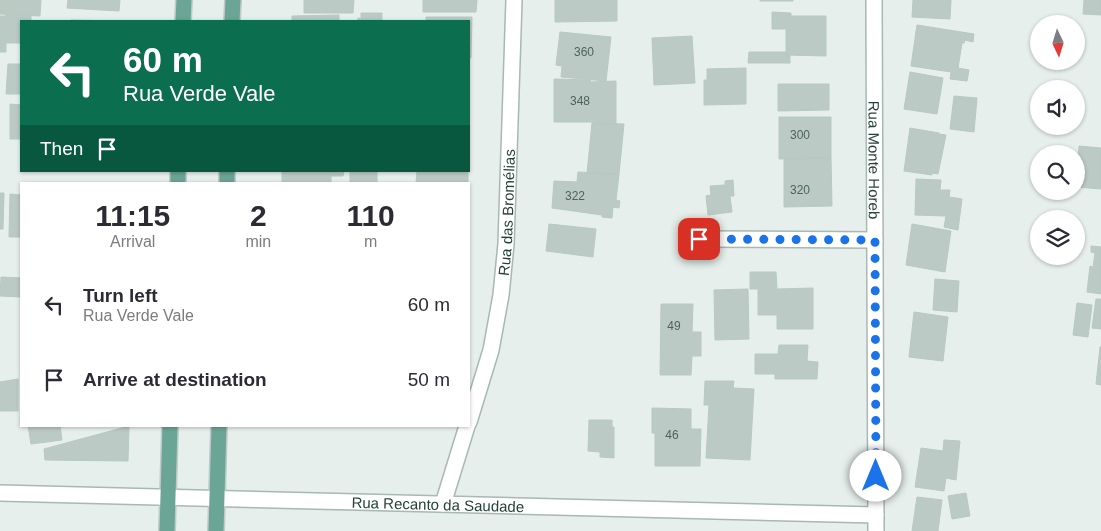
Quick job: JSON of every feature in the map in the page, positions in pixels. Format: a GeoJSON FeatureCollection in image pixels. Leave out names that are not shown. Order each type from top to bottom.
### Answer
{"type":"FeatureCollection","features":[{"type":"Feature","properties":{"kind":"main road"},"geometry":{"type":"LineString","coordinates":[[183,20],[184,0]]}},
{"type":"Feature","properties":{"kind":"main road"},"geometry":{"type":"LineString","coordinates":[[232,20],[233,0]]}},
{"type":"Feature","properties":{"kind":"main road"},"geometry":{"type":"LineString","coordinates":[[167,531],[170,427]]}},
{"type":"Feature","properties":{"kind":"main road"},"geometry":{"type":"LineString","coordinates":[[216,531],[219,427]]}},
{"type":"Feature","properties":{"kind":"street","name":"Rua das Bromélias"},"geometry":{"type":"LineString","coordinates":[[470,419],[491,350],[501,295],[506,244],[514,0]]}},
{"type":"Feature","properties":{"kind":"street","name":"Rua Monte Horeb"},"geometry":{"type":"LineString","coordinates":[[874,0],[876,531]]}},
{"type":"Feature","properties":{"kind":"street"},"geometry":{"type":"LineString","coordinates":[[699,239],[875,240]]}},
{"type":"Feature","properties":{"kind":"street"},"geometry":{"type":"LineString","coordinates":[[443,504],[467,427]]}},
{"type":"Feature","properties":{"kind":"street","name":"Rua Recanto da Saudade"},"geometry":{"type":"LineString","coordinates":[[0,493],[876,515]]}},
{"type":"Feature","properties":{"kind":"building"},"geometry":{"type":"Polygon","coordinates":[[[0,0],[41,0],[40,16],[0,14],[0,0]]]}},
{"type":"Feature","properties":{"kind":"building"},"geometry":{"type":"Polygon","coordinates":[[[68,0],[120,0],[119,11],[67,8],[68,0]]]}},
{"type":"Feature","properties":{"kind":"building"},"geometry":{"type":"Polygon","coordinates":[[[304,0],[354,0],[353,13],[304,13],[304,0]]]}},
{"type":"Feature","properties":{"kind":"building"},"geometry":{"type":"Polygon","coordinates":[[[423,0],[477,0],[476,12],[423,12],[423,0]]]}},
{"type":"Feature","properties":{"kind":"building"},"geometry":{"type":"Polygon","coordinates":[[[555,0],[617,0],[617,21],[555,22],[555,0]]]}},
{"type":"Feature","properties":{"kind":"building"},"geometry":{"type":"Polygon","coordinates":[[[793,0],[793,1],[760,1],[793,0]]]}},
{"type":"Feature","properties":{"kind":"building"},"geometry":{"type":"Polygon","coordinates":[[[913,0],[951,0],[950,19],[912,17],[913,0]]]}},
{"type":"Feature","properties":{"kind":"building"},"geometry":{"type":"Polygon","coordinates":[[[1084,0],[1101,0],[1101,15],[1083,14],[1084,0]]]}},
{"type":"Feature","properties":{"kind":"building"},"geometry":{"type":"Polygon","coordinates":[[[772,12],[791,13],[791,16],[826,16],[826,56],[786,55],[786,29],[772,29],[772,12]]]}},
{"type":"Feature","properties":{"kind":"building"},"geometry":{"type":"Polygon","coordinates":[[[361,13],[382,13],[382,20],[358,20],[358,18],[361,19],[361,13]]]}},
{"type":"Feature","properties":{"kind":"building"},"geometry":{"type":"Polygon","coordinates":[[[339,15],[339,20],[292,20],[292,16],[339,15]]]}},
{"type":"Feature","properties":{"kind":"building"},"geometry":{"type":"Polygon","coordinates":[[[0,16],[31,16],[31,20],[20,20],[20,43],[6,43],[6,52],[0,52],[0,16]]]}},
{"type":"Feature","properties":{"kind":"building"},"geometry":{"type":"Polygon","coordinates":[[[426,17],[472,17],[471,58],[470,20],[426,20],[426,17]]]}},
{"type":"Feature","properties":{"kind":"building"},"geometry":{"type":"Polygon","coordinates":[[[917,25],[974,34],[973,42],[965,40],[962,43],[958,68],[969,70],[967,81],[950,79],[951,72],[911,66],[917,25]]]}},
{"type":"Feature","properties":{"kind":"building"},"geometry":{"type":"Polygon","coordinates":[[[560,32],[611,37],[606,81],[561,77],[562,66],[556,65],[560,32]]]}},
{"type":"Feature","properties":{"kind":"building"},"geometry":{"type":"Polygon","coordinates":[[[692,36],[695,83],[654,85],[652,38],[692,36]]]}},
{"type":"Feature","properties":{"kind":"building"},"geometry":{"type":"Polygon","coordinates":[[[749,52],[786,52],[786,55],[790,56],[790,63],[748,63],[749,52]]]}},
{"type":"Feature","properties":{"kind":"building"},"geometry":{"type":"Polygon","coordinates":[[[8,64],[20,64],[20,94],[6,94],[8,64]]]}},
{"type":"Feature","properties":{"kind":"building"},"geometry":{"type":"Polygon","coordinates":[[[746,68],[746,104],[704,105],[704,80],[707,80],[707,69],[746,68]]]}},
{"type":"Feature","properties":{"kind":"building"},"geometry":{"type":"Polygon","coordinates":[[[910,72],[943,78],[937,114],[904,109],[910,72]]]}},
{"type":"Feature","properties":{"kind":"building"},"geometry":{"type":"Polygon","coordinates":[[[554,79],[590,80],[591,82],[616,81],[616,124],[554,122],[554,79]]]}},
{"type":"Feature","properties":{"kind":"building"},"geometry":{"type":"Polygon","coordinates":[[[778,84],[829,84],[829,110],[778,111],[778,84]]]}},
{"type":"Feature","properties":{"kind":"building"},"geometry":{"type":"Polygon","coordinates":[[[954,96],[977,98],[974,132],[950,129],[954,96]]]}},
{"type":"Feature","properties":{"kind":"building"},"geometry":{"type":"Polygon","coordinates":[[[10,104],[20,105],[20,139],[10,139],[10,104]]]}},
{"type":"Feature","properties":{"kind":"building"},"geometry":{"type":"Polygon","coordinates":[[[779,117],[831,117],[831,158],[779,159],[779,117]]]}},
{"type":"Feature","properties":{"kind":"building"},"geometry":{"type":"Polygon","coordinates":[[[592,123],[624,124],[619,174],[587,173],[592,123]]]}},
{"type":"Feature","properties":{"kind":"building"},"geometry":{"type":"Polygon","coordinates":[[[910,128],[946,135],[938,174],[932,173],[932,175],[904,171],[910,128]]]}},
{"type":"Feature","properties":{"kind":"building"},"geometry":{"type":"Polygon","coordinates":[[[1085,147],[1101,148],[1101,189],[1085,188],[1085,147]]]}},
{"type":"Feature","properties":{"kind":"building"},"geometry":{"type":"Polygon","coordinates":[[[831,158],[832,206],[784,207],[784,159],[831,158]]]}},
{"type":"Feature","properties":{"kind":"building"},"geometry":{"type":"Polygon","coordinates":[[[282,172],[344,172],[343,176],[331,176],[331,182],[282,182],[282,172]]]}},
{"type":"Feature","properties":{"kind":"building"},"geometry":{"type":"Polygon","coordinates":[[[350,172],[377,172],[377,182],[350,182],[350,172]]]}},
{"type":"Feature","properties":{"kind":"building"},"geometry":{"type":"Polygon","coordinates":[[[417,172],[468,172],[468,182],[416,182],[417,172]]]}},
{"type":"Feature","properties":{"kind":"building"},"geometry":{"type":"Polygon","coordinates":[[[578,172],[619,174],[616,200],[620,201],[619,208],[613,207],[612,218],[552,208],[554,181],[577,182],[578,172]]]}},
{"type":"Feature","properties":{"kind":"building"},"geometry":{"type":"Polygon","coordinates":[[[916,179],[941,180],[940,190],[950,190],[949,197],[962,199],[958,230],[944,227],[946,216],[915,215],[916,179]]]}},
{"type":"Feature","properties":{"kind":"building"},"geometry":{"type":"Polygon","coordinates":[[[733,180],[734,196],[730,196],[732,212],[708,215],[706,196],[711,195],[710,186],[725,185],[725,181],[733,180]]]}},
{"type":"Feature","properties":{"kind":"building"},"geometry":{"type":"Polygon","coordinates":[[[0,193],[4,193],[3,229],[0,229],[0,193]]]}},
{"type":"Feature","properties":{"kind":"building"},"geometry":{"type":"Polygon","coordinates":[[[10,194],[20,195],[20,237],[9,237],[10,194]]]}},
{"type":"Feature","properties":{"kind":"building"},"geometry":{"type":"Polygon","coordinates":[[[549,224],[596,229],[593,257],[546,251],[549,224]]]}},
{"type":"Feature","properties":{"kind":"building"},"geometry":{"type":"Polygon","coordinates":[[[912,224],[951,231],[945,272],[906,265],[912,224]]]}},
{"type":"Feature","properties":{"kind":"building"},"geometry":{"type":"Polygon","coordinates":[[[1091,246],[1101,247],[1101,294],[1087,292],[1090,266],[1093,267],[1095,253],[1091,252],[1091,246]]]}},
{"type":"Feature","properties":{"kind":"building"},"geometry":{"type":"Polygon","coordinates":[[[750,272],[776,272],[777,289],[813,288],[813,329],[777,329],[777,315],[758,315],[758,289],[750,289],[750,272]]]}},
{"type":"Feature","properties":{"kind":"building"},"geometry":{"type":"Polygon","coordinates":[[[1,277],[20,278],[20,297],[0,296],[1,277]]]}},
{"type":"Feature","properties":{"kind":"building"},"geometry":{"type":"Polygon","coordinates":[[[935,279],[959,281],[957,312],[933,310],[935,279]]]}},
{"type":"Feature","properties":{"kind":"building"},"geometry":{"type":"Polygon","coordinates":[[[748,289],[749,339],[715,340],[714,290],[748,289]]]}},
{"type":"Feature","properties":{"kind":"building"},"geometry":{"type":"Polygon","coordinates":[[[1096,299],[1101,299],[1101,329],[1092,328],[1096,299]]]}},
{"type":"Feature","properties":{"kind":"building"},"geometry":{"type":"Polygon","coordinates":[[[1077,303],[1092,305],[1088,337],[1073,335],[1077,303]]]}},
{"type":"Feature","properties":{"kind":"building"},"geometry":{"type":"Polygon","coordinates":[[[661,304],[693,304],[692,332],[701,332],[701,356],[692,356],[691,375],[660,375],[661,304]]]}},
{"type":"Feature","properties":{"kind":"building"},"geometry":{"type":"Polygon","coordinates":[[[914,312],[948,317],[943,361],[909,357],[914,312]]]}},
{"type":"Feature","properties":{"kind":"building"},"geometry":{"type":"Polygon","coordinates":[[[779,345],[808,345],[807,361],[818,362],[817,379],[775,379],[775,374],[755,374],[755,354],[778,354],[779,345]]]}},
{"type":"Feature","properties":{"kind":"building"},"geometry":{"type":"Polygon","coordinates":[[[1101,347],[1101,385],[1096,384],[1101,347]]]}},
{"type":"Feature","properties":{"kind":"building"},"geometry":{"type":"Polygon","coordinates":[[[18,379],[18,411],[0,411],[0,382],[18,379]]]}},
{"type":"Feature","properties":{"kind":"building"},"geometry":{"type":"Polygon","coordinates":[[[705,381],[734,381],[733,388],[754,389],[750,460],[706,458],[709,405],[704,405],[705,381]]]}},
{"type":"Feature","properties":{"kind":"building"},"geometry":{"type":"Polygon","coordinates":[[[652,408],[691,409],[691,429],[701,429],[700,466],[655,466],[655,433],[652,433],[652,408]]]}},
{"type":"Feature","properties":{"kind":"building"},"geometry":{"type":"Polygon","coordinates":[[[589,420],[612,420],[612,427],[614,427],[614,458],[600,457],[600,452],[588,451],[589,420]]]}},
{"type":"Feature","properties":{"kind":"building"},"geometry":{"type":"Polygon","coordinates":[[[28,427],[60,427],[62,440],[31,444],[28,427]]]}},
{"type":"Feature","properties":{"kind":"building"},"geometry":{"type":"Polygon","coordinates":[[[129,427],[128,461],[45,460],[44,449],[129,427]]]}},
{"type":"Feature","properties":{"kind":"building"},"geometry":{"type":"Polygon","coordinates":[[[944,440],[960,441],[956,480],[946,478],[944,491],[915,487],[921,448],[943,451],[944,440]]]}},
{"type":"Feature","properties":{"kind":"building"},"geometry":{"type":"Polygon","coordinates":[[[966,493],[970,516],[952,519],[948,496],[966,493]]]}},
{"type":"Feature","properties":{"kind":"building"},"geometry":{"type":"Polygon","coordinates":[[[917,497],[942,500],[938,531],[912,531],[917,497]]]}},
{"type":"Feature","properties":{"kind":"route"},"geometry":{"type":"LineString","coordinates":[[699,239],[875,240],[876,476]]}}]}
